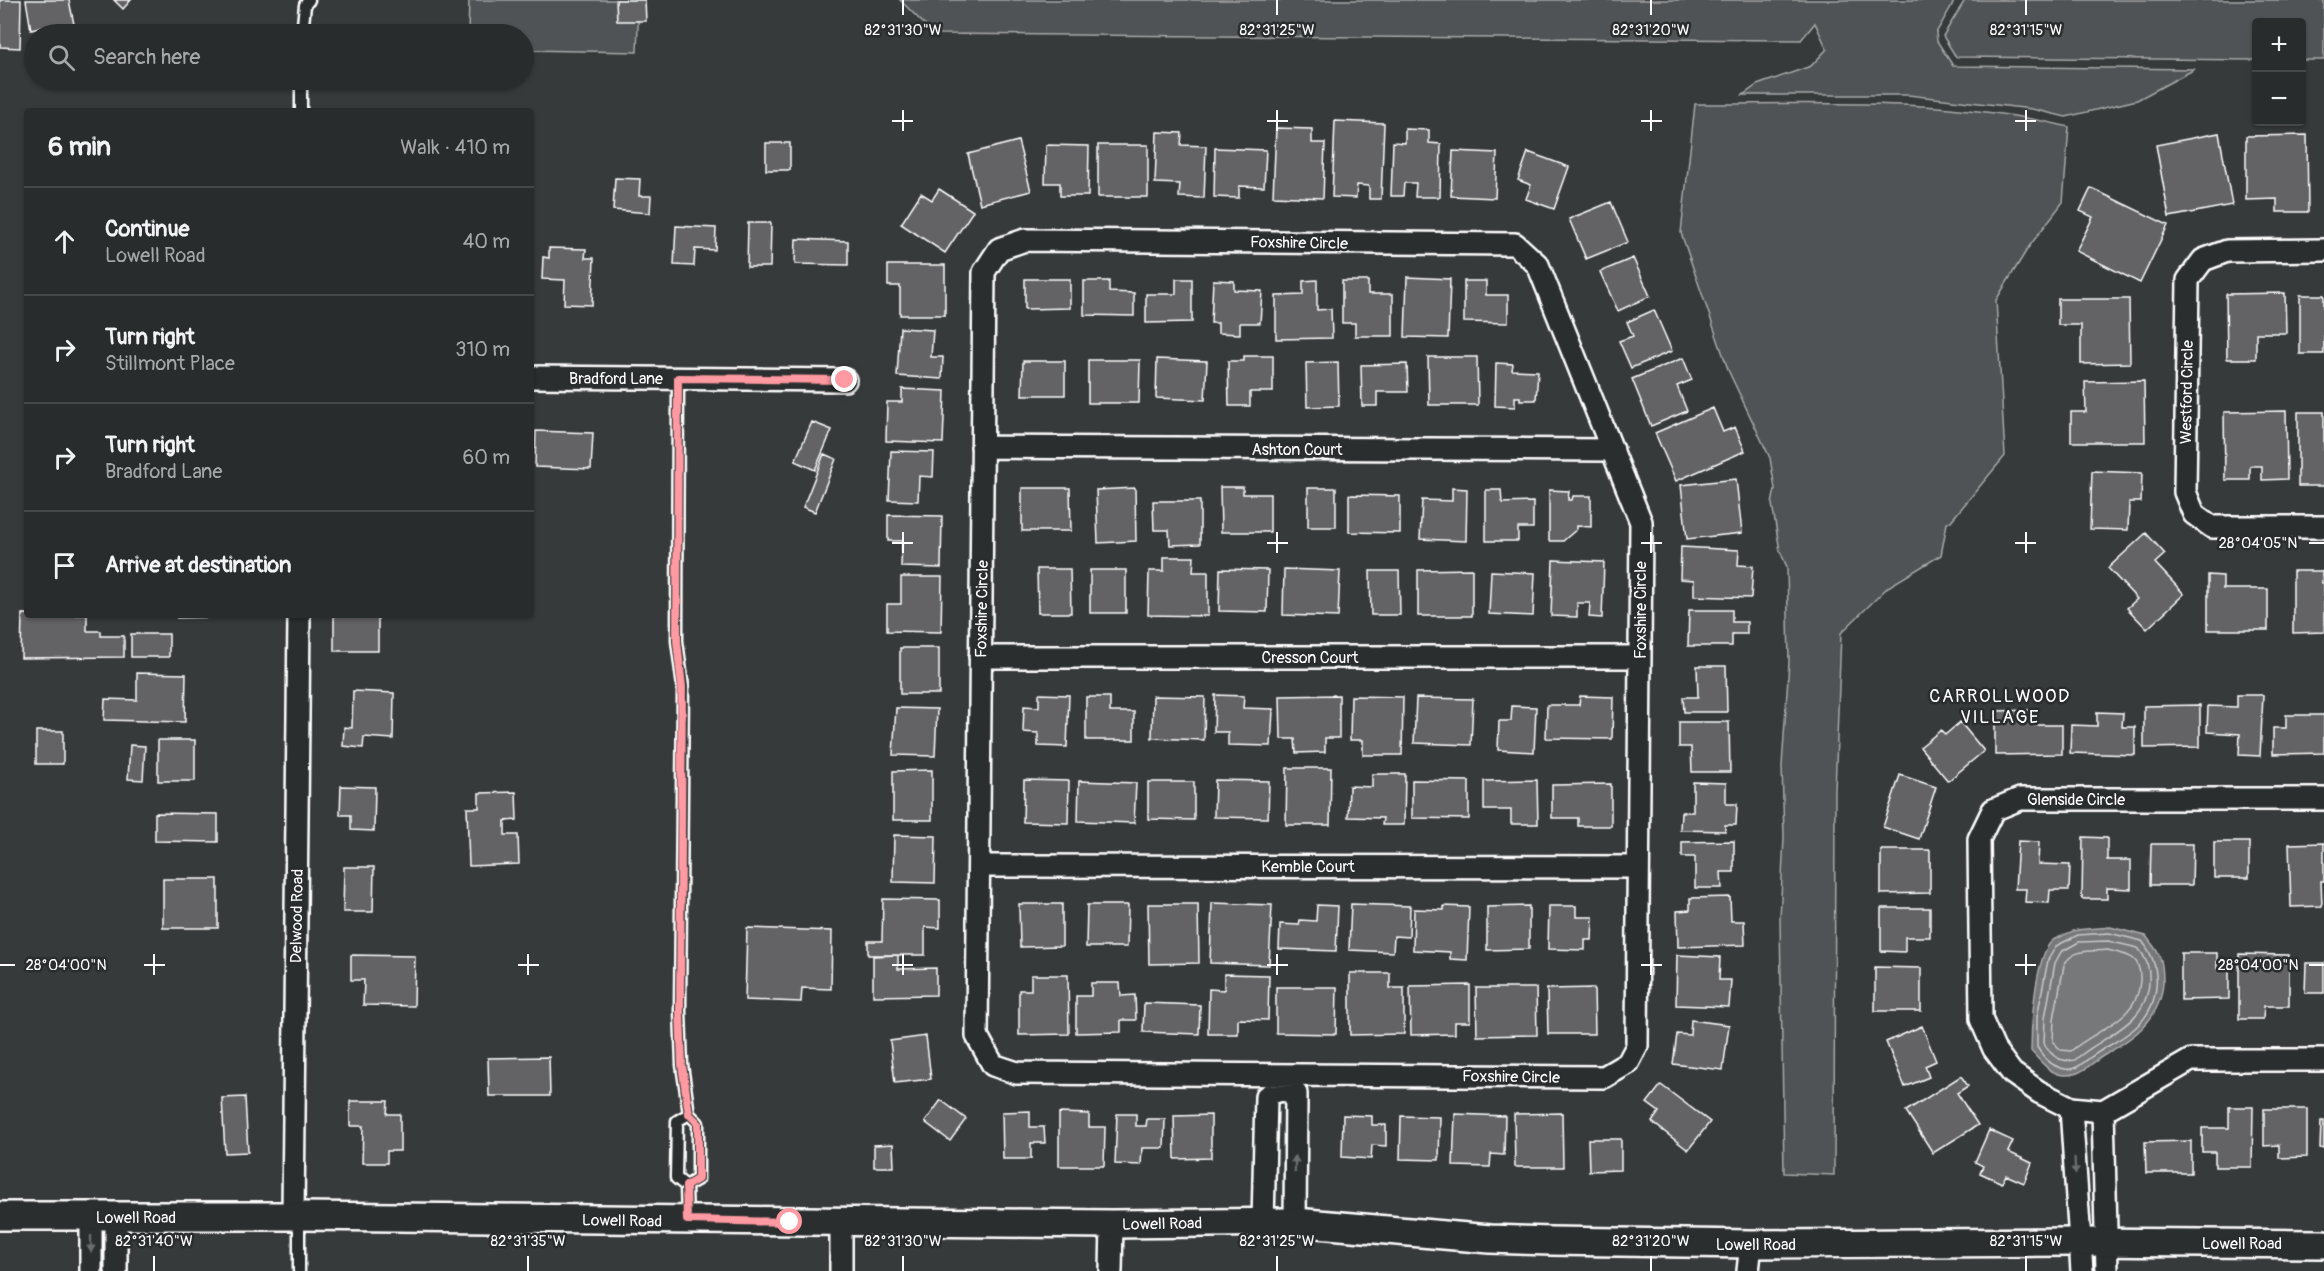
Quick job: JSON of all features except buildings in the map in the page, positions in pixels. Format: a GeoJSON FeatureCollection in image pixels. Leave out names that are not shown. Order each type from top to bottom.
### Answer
{"type":"FeatureCollection","features":[{"type":"Feature","properties":{"kind":"street","name":"Foxshire Circle"},"geometry":{"type":"LineString","coordinates":[[1025,240],[1515,244],[1538,265],[1641,522],[1637,1046],[1628,1063],[1604,1077],[1282,1082],[1017,1073],[993,1065],[977,1036],[982,447],[984,272],[999,249],[1025,240]]}},
{"type":"Feature","properties":{"kind":"street","name":"Westford Circle"},"geometry":{"type":"LineString","coordinates":[[2324,250],[2227,251],[2203,260],[2188,280],[2185,492],[2194,514],[2212,527],[2324,527]]}},
{"type":"Feature","properties":{"kind":"street","name":"Bradford Lane"},"geometry":{"type":"LineString","coordinates":[[534,377],[845,380]]}},
{"type":"Feature","properties":{"kind":"street","name":"Ashton Court"},"geometry":{"type":"LineString","coordinates":[[982,447],[1613,450]]}},
{"type":"Feature","properties":{"kind":"street","name":"Delwood Road"},"geometry":{"type":"LineString","coordinates":[[296,1216],[299,618]]}},
{"type":"Feature","properties":{"kind":"street","name":"Cresson Court"},"geometry":{"type":"LineString","coordinates":[[980,657],[1640,657]]}},
{"type":"Feature","properties":{"kind":"street","name":"Glenside Circle"},"geometry":{"type":"LineString","coordinates":[[2103,1110],[2071,1108],[2039,1092],[2012,1072],[1994,1049],[1981,1019],[1979,839],[1993,810],[2020,799],[2324,799]]}},
{"type":"Feature","properties":{"kind":"street","name":"Kemble Court"},"geometry":{"type":"LineString","coordinates":[[978,866],[1638,867]]}},
{"type":"Feature","properties":{"kind":"street"},"geometry":{"type":"LineString","coordinates":[[2107,1271],[2103,1110],[2191,1060],[2324,1060]]}},
{"type":"Feature","properties":{"kind":"street"},"geometry":{"type":"LineString","coordinates":[[1263,1222],[1266,1096],[1282,1082],[1296,1094],[1295,1222]]}},
{"type":"Feature","properties":{"kind":"street"},"geometry":{"type":"LineString","coordinates":[[2071,1108],[2082,1271]]}},
{"type":"Feature","properties":{"kind":"street","name":"Lowell Road"},"geometry":{"type":"LineString","coordinates":[[0,1216],[296,1216],[841,1223],[1295,1222],[1490,1239],[1751,1244],[2079,1242],[2324,1244]]}},
{"type":"Feature","properties":{"kind":"street"},"geometry":{"type":"LineString","coordinates":[[91,1271],[103,1217]]}},
{"type":"Feature","properties":{"kind":"street"},"geometry":{"type":"LineString","coordinates":[[103,1217],[116,1271]]}},
{"type":"Feature","properties":{"kind":"street"},"geometry":{"type":"LineString","coordinates":[[841,1223],[841,1271]]}},
{"type":"Feature","properties":{"kind":"street"},"geometry":{"type":"LineString","coordinates":[[1111,1271],[1112,1224]]}},
{"type":"Feature","properties":{"kind":"street"},"geometry":{"type":"LineString","coordinates":[[1748,1271],[1751,1244]]}},
{"type":"Feature","properties":{"kind":"lane"},"geometry":{"type":"LineString","coordinates":[[303,24],[305,5],[309,0]]}},
{"type":"Feature","properties":{"kind":"lane"},"geometry":{"type":"LineString","coordinates":[[300,90],[301,108]]}},
{"type":"Feature","properties":{"kind":"lane"},"geometry":{"type":"LineString","coordinates":[[678,378],[677,631],[682,687],[680,1011],[682,1065],[689,1114],[698,1123],[698,1179],[686,1186]]}},
{"type":"Feature","properties":{"kind":"lane"},"geometry":{"type":"LineString","coordinates":[[687,1220],[686,1186],[676,1178],[676,1151],[677,1120],[689,1114]]}},
{"type":"Feature","properties":{"kind":"lane"},"geometry":{"type":"LineString","coordinates":[[676,1151],[698,1151]]}},
{"type":"Feature","properties":{"kind":"lane"},"geometry":{"type":"LineString","coordinates":[[296,1216],[299,1271]]}},
{"type":"Feature","properties":{"kind":"shaded area"},"geometry":{"type":"Polygon","coordinates":[[[469,0],[639,0],[637,52],[534,50],[534,24],[468,24],[469,0]]]}},
{"type":"Feature","properties":{"kind":"shaded area"},"geometry":{"type":"Polygon","coordinates":[[[900,0],[1955,0],[1936,33],[1937,41],[1953,66],[2195,69],[2137,100],[2066,117],[2032,109],[1908,95],[1743,95],[1757,85],[1811,66],[1827,49],[1815,23],[1801,40],[934,34],[900,0]]]}},
{"type":"Feature","properties":{"kind":"shaded area"},"geometry":{"type":"Polygon","coordinates":[[[1965,0],[2324,0],[2324,60],[2306,60],[2306,18],[2252,18],[2252,60],[1956,57],[1943,36],[1965,0]]]}},
{"type":"Feature","properties":{"kind":"shaded area"},"geometry":{"type":"Polygon","coordinates":[[[1695,104],[1883,104],[1976,111],[2023,117],[2069,127],[2063,202],[2028,248],[1996,300],[2005,456],[1947,523],[1941,555],[1888,587],[1841,633],[1835,791],[1834,1175],[1784,1173],[1780,919],[1784,837],[1782,766],[1789,662],[1787,567],[1780,551],[1772,504],[1775,489],[1770,458],[1729,372],[1681,233],[1695,104]]]}},
{"type":"Feature","properties":{"kind":"water"},"geometry":{"type":"Polygon","coordinates":[[[2110,927],[2146,936],[2158,952],[2162,965],[2161,995],[2151,1017],[2135,1035],[2077,1073],[2061,1075],[2047,1068],[2031,1051],[2035,993],[2046,949],[2052,941],[2067,934],[2079,930],[2110,927]]]}},
{"type":"Feature","properties":{"kind":"district","name":"CARROLLWOOD VILLAGE"},"geometry":{"type":"Point","coordinates":[2000,706]}},
{"type":"Feature","properties":{"kind":"route"},"geometry":{"type":"LineString","coordinates":[[790,1222],[687,1220],[686,1186],[698,1179],[698,1123],[689,1114],[685,1092],[680,1011],[682,687],[677,641],[678,378],[845,380]]}}]}
